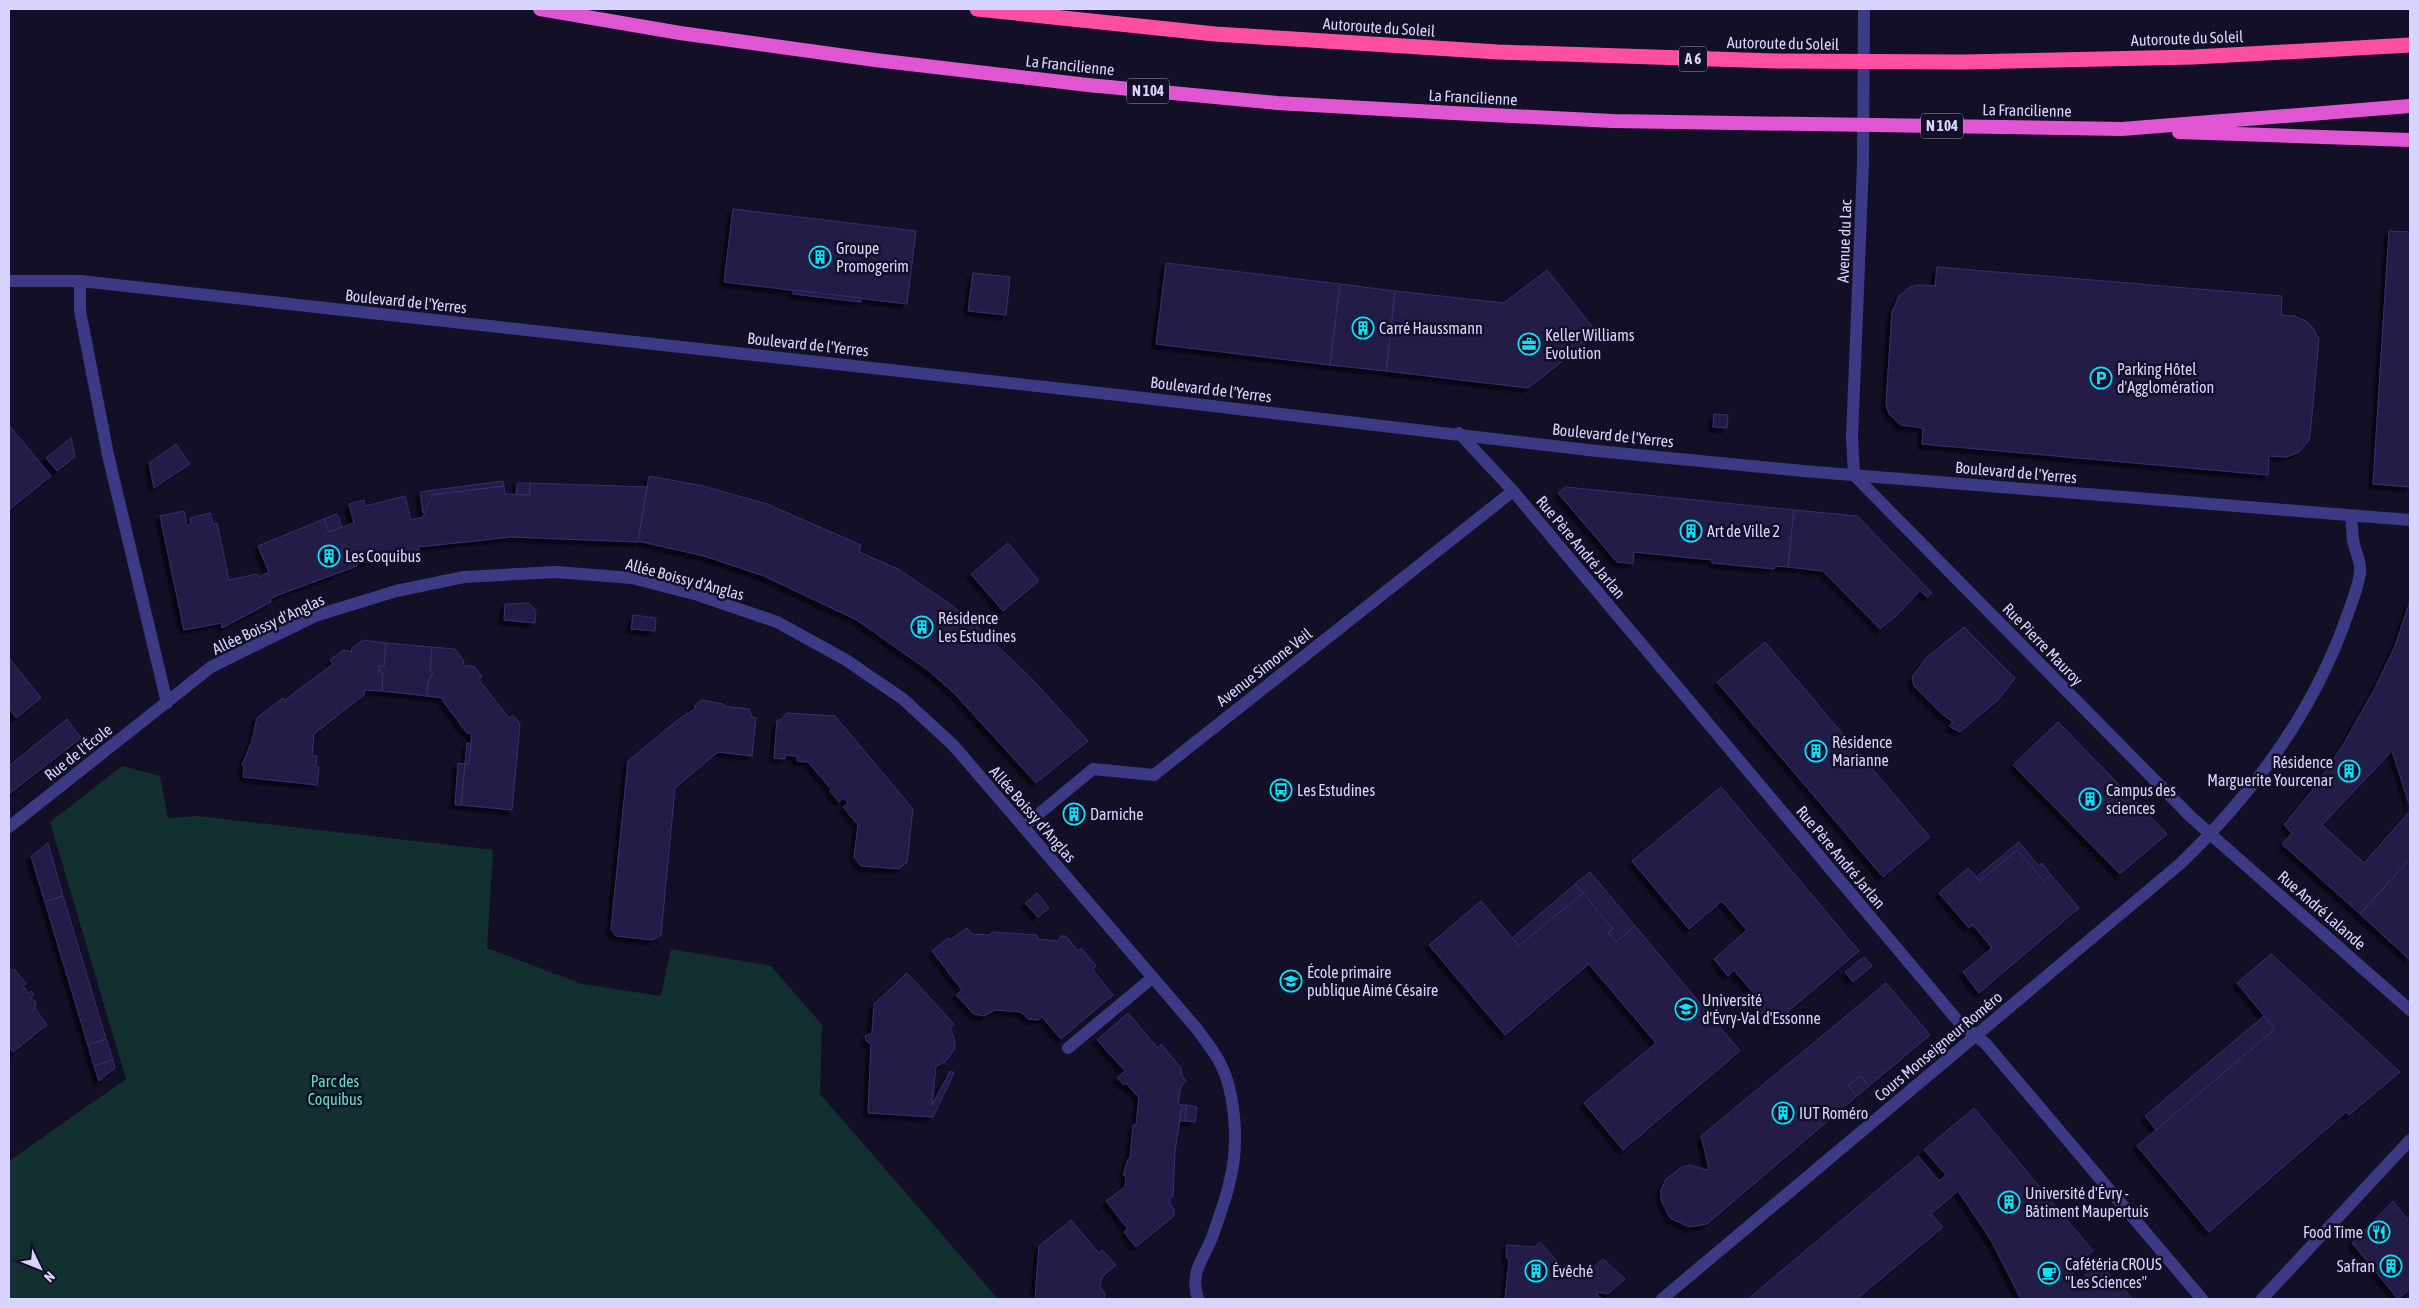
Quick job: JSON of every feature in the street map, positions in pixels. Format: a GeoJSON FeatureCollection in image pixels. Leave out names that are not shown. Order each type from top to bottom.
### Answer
{"type":"FeatureCollection","features":[{"type":"Feature","properties":{"kind":"highway","name":"La Francilienne"},"geometry":{"type":"LineString","coordinates":[[540,9],[680,33],[875,60],[1079,84],[1277,102],[1612,121],[2122,129],[2410,106]]}},
{"type":"Feature","properties":{"kind":"highway","name":"Autoroute du Soleil"},"geometry":{"type":"LineString","coordinates":[[977,9],[1215,34],[1498,52],[1775,62],[1964,62],[2194,57],[2410,45]]}},
{"type":"Feature","properties":{"kind":"highway"},"geometry":{"type":"LineString","coordinates":[[2122,129],[2289,137],[2410,140]]}},
{"type":"Feature","properties":{"kind":"street","name":"Avenue du Lac"},"geometry":{"type":"LineString","coordinates":[[1854,475],[1852,438],[1863,164],[1864,9]]}},
{"type":"Feature","properties":{"kind":"street","name":"Boulevard de l'Yerres"},"geometry":{"type":"LineString","coordinates":[[9,281],[80,282],[1459,434],[1597,451],[1854,475],[2351,517],[2410,520]]}},
{"type":"Feature","properties":{"kind":"street"},"geometry":{"type":"LineString","coordinates":[[80,282],[80,311],[108,455],[167,703]]}},
{"type":"Feature","properties":{"kind":"street","name":"Rue Père André Jarlan"},"geometry":{"type":"LineString","coordinates":[[1459,434],[1513,492],[1958,1021],[1986,1044],[2202,1299]]}},
{"type":"Feature","properties":{"kind":"street","name":"Rue Pierre Mauroy"},"geometry":{"type":"LineString","coordinates":[[1854,475],[2191,817],[2211,834]]}},
{"type":"Feature","properties":{"kind":"street","name":"Avenue Simone Veil"},"geometry":{"type":"LineString","coordinates":[[1023,827],[1093,769],[1154,775],[1513,492]]}},
{"type":"Feature","properties":{"kind":"street","name":"Cours Monseigneur Roméro"},"geometry":{"type":"LineString","coordinates":[[1662,1299],[2180,864],[2211,834],[2276,752],[2300,716],[2325,670],[2342,629],[2361,571],[2353,540],[2351,517]]}},
{"type":"Feature","properties":{"kind":"street","name":"Allée Boissy d'Anglas"},"geometry":{"type":"LineString","coordinates":[[167,703],[211,668],[315,616],[396,591],[464,577],[510,574],[556,572],[632,578],[698,595],[777,622],[846,660],[903,699],[953,745],[1152,978],[1198,1029],[1219,1062],[1231,1096],[1235,1134],[1231,1179],[1212,1237],[1198,1264],[1194,1288],[1198,1299]]}},
{"type":"Feature","properties":{"kind":"street","name":"Rue de l'École"},"geometry":{"type":"LineString","coordinates":[[9,827],[167,703]]}},
{"type":"Feature","properties":{"kind":"street","name":"Rue André Lalande"},"geometry":{"type":"LineString","coordinates":[[2211,834],[2410,1010]]}},
{"type":"Feature","properties":{"kind":"street"},"geometry":{"type":"LineString","coordinates":[[1068,1048],[1152,978]]}},
{"type":"Feature","properties":{"kind":"street"},"geometry":{"type":"LineString","coordinates":[[2262,1299],[2410,1140]]}},
{"type":"Feature","properties":{"kind":"green space","name":"Parc des Coquibus"},"geometry":{"type":"Polygon","coordinates":[[[122,766],[160,776],[168,818],[198,816],[493,850],[487,948],[582,984],[661,996],[671,949],[771,966],[822,1025],[820,1094],[998,1299],[9,1299],[9,1161],[126,1079],[50,822],[122,766]]]}},
{"type":"Feature","properties":{"kind":"building","name":"Groupe Promogerim"},"geometry":{"type":"Polygon","coordinates":[[[733,209],[916,231],[907,304],[724,282],[733,209]]]}},
{"type":"Feature","properties":{"kind":"building"},"geometry":{"type":"Polygon","coordinates":[[[2389,231],[2410,232],[2410,487],[2373,484],[2389,231]]]}},
{"type":"Feature","properties":{"kind":"building"},"geometry":{"type":"Polygon","coordinates":[[[1166,263],[1340,284],[1330,365],[1156,344],[1166,263]]]}},
{"type":"Feature","properties":{"kind":"building","name":"Parking Hôtel d'Agglomération"},"geometry":{"type":"Polygon","coordinates":[[[1937,267],[2282,296],[2281,315],[2294,316],[2306,321],[2313,328],[2319,339],[2308,441],[2299,452],[2287,457],[2269,456],[2268,475],[1922,444],[1923,428],[1901,425],[1889,414],[1886,404],[1892,312],[1899,296],[1910,287],[1919,285],[1935,286],[1937,267]]]}},
{"type":"Feature","properties":{"kind":"building"},"geometry":{"type":"Polygon","coordinates":[[[1547,270],[1598,334],[1528,388],[1386,371],[1395,291],[1504,303],[1547,270]]]}},
{"type":"Feature","properties":{"kind":"building"},"geometry":{"type":"Polygon","coordinates":[[[973,273],[1010,277],[1006,315],[968,311],[973,273]]]}},
{"type":"Feature","properties":{"kind":"building","name":"Carré Haussmann"},"geometry":{"type":"Polygon","coordinates":[[[1340,284],[1395,291],[1386,371],[1330,365],[1340,284]]]}},
{"type":"Feature","properties":{"kind":"building"},"geometry":{"type":"Polygon","coordinates":[[[793,290],[861,298],[861,302],[793,294],[793,290]]]}},
{"type":"Feature","properties":{"kind":"building"},"geometry":{"type":"Polygon","coordinates":[[[1714,414],[1728,415],[1727,428],[1713,427],[1714,414]]]}},
{"type":"Feature","properties":{"kind":"building"},"geometry":{"type":"Polygon","coordinates":[[[9,425],[51,476],[9,510],[9,425]]]}},
{"type":"Feature","properties":{"kind":"building"},"geometry":{"type":"Polygon","coordinates":[[[71,438],[75,457],[57,471],[46,458],[71,438]]]}},
{"type":"Feature","properties":{"kind":"building"},"geometry":{"type":"Polygon","coordinates":[[[176,444],[190,464],[154,488],[149,463],[176,444]]]}},
{"type":"Feature","properties":{"kind":"building","name":"Résidence Les Estudines"},"geometry":{"type":"Polygon","coordinates":[[[649,476],[703,486],[767,504],[861,545],[859,552],[898,569],[950,604],[971,621],[1031,678],[1088,741],[1036,783],[954,693],[929,671],[857,620],[764,576],[704,556],[638,541],[649,476]]]}},
{"type":"Feature","properties":{"kind":"building"},"geometry":{"type":"Polygon","coordinates":[[[503,481],[504,486],[432,495],[427,513],[423,513],[420,492],[503,481]]]}},
{"type":"Feature","properties":{"kind":"building"},"geometry":{"type":"Polygon","coordinates":[[[517,483],[530,483],[530,495],[516,495],[517,483]]]}},
{"type":"Feature","properties":{"kind":"building","name":"Les Coquibus"},"geometry":{"type":"Polygon","coordinates":[[[530,483],[647,487],[638,542],[511,537],[418,547],[419,550],[357,564],[357,566],[278,595],[270,599],[271,602],[222,628],[221,623],[184,630],[160,516],[184,511],[187,526],[191,524],[190,518],[210,513],[213,524],[217,523],[229,580],[257,574],[259,577],[269,572],[258,546],[324,519],[329,532],[354,523],[349,504],[364,500],[365,506],[405,496],[411,520],[423,517],[432,495],[504,486],[505,494],[530,495],[530,483]]]}},
{"type":"Feature","properties":{"kind":"building","name":"Art de Ville 2"},"geometry":{"type":"Polygon","coordinates":[[[1566,487],[1794,510],[1788,567],[1774,566],[1774,569],[1712,563],[1712,560],[1634,552],[1633,564],[1617,562],[1558,493],[1566,487]]]}},
{"type":"Feature","properties":{"kind":"building"},"geometry":{"type":"Polygon","coordinates":[[[1794,510],[1857,516],[1932,593],[1927,597],[1920,591],[1894,618],[1880,629],[1823,571],[1788,567],[1794,510]]]}},
{"type":"Feature","properties":{"kind":"building"},"geometry":{"type":"Polygon","coordinates":[[[337,514],[342,527],[329,532],[324,519],[337,514]]]}},
{"type":"Feature","properties":{"kind":"building"},"geometry":{"type":"Polygon","coordinates":[[[1008,543],[1039,581],[1003,611],[971,574],[1008,543]]]}},
{"type":"Feature","properties":{"kind":"building","name":"Résidence Marguerite Yourcenar"},"geometry":{"type":"Polygon","coordinates":[[[2410,601],[2410,807],[2392,751],[2322,825],[2364,863],[2410,811],[2410,859],[2360,914],[2282,844],[2292,833],[2284,825],[2311,792],[2343,745],[2374,690],[2395,646],[2410,601]]]}},
{"type":"Feature","properties":{"kind":"building"},"geometry":{"type":"Polygon","coordinates":[[[529,603],[536,611],[535,623],[504,620],[505,604],[529,603]]]}},
{"type":"Feature","properties":{"kind":"building"},"geometry":{"type":"Polygon","coordinates":[[[633,615],[656,618],[655,631],[631,629],[633,615]]]}},
{"type":"Feature","properties":{"kind":"building"},"geometry":{"type":"Polygon","coordinates":[[[1964,627],[2015,678],[1998,700],[1960,732],[1949,726],[1953,722],[1942,714],[1914,686],[1912,677],[1926,658],[1964,627]]]}},
{"type":"Feature","properties":{"kind":"building"},"geometry":{"type":"Polygon","coordinates":[[[363,640],[386,643],[384,667],[379,666],[379,671],[383,673],[382,691],[365,690],[364,695],[314,734],[312,756],[317,756],[316,766],[319,767],[317,785],[243,777],[244,768],[242,765],[252,741],[257,718],[283,698],[285,700],[333,664],[330,660],[343,650],[352,652],[351,649],[363,640]]]}},
{"type":"Feature","properties":{"kind":"building","name":"Résidence Marianne"},"geometry":{"type":"Polygon","coordinates":[[[1765,642],[1930,837],[1883,877],[1717,682],[1765,642]]]}},
{"type":"Feature","properties":{"kind":"building"},"geometry":{"type":"Polygon","coordinates":[[[386,643],[432,647],[430,670],[433,672],[428,683],[427,696],[382,691],[383,673],[379,671],[379,666],[384,667],[386,643]]]}},
{"type":"Feature","properties":{"kind":"building"},"geometry":{"type":"Polygon","coordinates":[[[432,647],[455,649],[464,661],[465,666],[474,666],[482,677],[479,680],[509,718],[513,715],[520,724],[512,810],[461,805],[465,764],[469,764],[472,734],[467,733],[443,701],[443,698],[427,696],[428,683],[433,672],[430,670],[432,647]]]}},
{"type":"Feature","properties":{"kind":"building"},"geometry":{"type":"Polygon","coordinates":[[[9,658],[41,698],[16,718],[11,711],[9,712],[9,658]]]}},
{"type":"Feature","properties":{"kind":"building"},"geometry":{"type":"Polygon","coordinates":[[[702,700],[723,704],[723,706],[749,709],[752,717],[756,718],[752,756],[718,752],[675,788],[661,935],[653,940],[616,936],[611,929],[628,761],[679,719],[696,708],[694,706],[702,700]]]}},
{"type":"Feature","properties":{"kind":"building"},"geometry":{"type":"Polygon","coordinates":[[[787,713],[835,716],[913,809],[907,862],[899,869],[861,866],[854,857],[858,825],[843,807],[848,803],[844,798],[839,802],[830,791],[831,789],[808,762],[797,761],[797,756],[786,755],[785,759],[774,758],[777,720],[781,720],[787,713]]]}},
{"type":"Feature","properties":{"kind":"building"},"geometry":{"type":"Polygon","coordinates":[[[67,719],[81,738],[9,794],[9,766],[67,719]]]}},
{"type":"Feature","properties":{"kind":"building","name":"Campus des sciences"},"geometry":{"type":"Polygon","coordinates":[[[2058,722],[2167,834],[2120,874],[2013,765],[2058,722]]]}},
{"type":"Feature","properties":{"kind":"building"},"geometry":{"type":"Polygon","coordinates":[[[467,743],[471,744],[469,764],[465,764],[467,743]]]}},
{"type":"Feature","properties":{"kind":"building"},"geometry":{"type":"Polygon","coordinates":[[[458,763],[465,764],[461,805],[455,805],[458,763]]]}},
{"type":"Feature","properties":{"kind":"building"},"geometry":{"type":"Polygon","coordinates":[[[1721,787],[1859,951],[1771,1026],[1756,1008],[1762,1003],[1734,970],[1728,976],[1714,959],[1747,930],[1722,901],[1689,929],[1632,861],[1721,787]]]}},
{"type":"Feature","properties":{"kind":"building","name":"Darniche"},"geometry":{"type":"Polygon","coordinates":[[[1074,805],[1080,808],[1083,814],[1080,820],[1074,823],[1068,820],[1065,814],[1068,808],[1074,805]]]}},
{"type":"Feature","properties":{"kind":"building"},"geometry":{"type":"Polygon","coordinates":[[[2019,842],[2039,866],[2042,863],[2051,875],[2044,881],[2017,850],[1980,881],[1976,877],[2019,842]]]}},
{"type":"Feature","properties":{"kind":"building"},"geometry":{"type":"Polygon","coordinates":[[[48,843],[63,896],[45,902],[31,856],[48,843]]]}},
{"type":"Feature","properties":{"kind":"building"},"geometry":{"type":"Polygon","coordinates":[[[2017,850],[2044,881],[2051,875],[2079,908],[1979,993],[1963,972],[1992,948],[1973,925],[1969,928],[1939,893],[1968,868],[1980,881],[2017,850]]]}},
{"type":"Feature","properties":{"kind":"building"},"geometry":{"type":"Polygon","coordinates":[[[2410,859],[2410,960],[2360,914],[2410,859]]]}},
{"type":"Feature","properties":{"kind":"building"},"geometry":{"type":"Polygon","coordinates":[[[1590,872],[1635,926],[1616,942],[1608,933],[1613,929],[1575,884],[1590,872]]]}},
{"type":"Feature","properties":{"kind":"building"},"geometry":{"type":"Polygon","coordinates":[[[1575,884],[1583,893],[1519,946],[1512,938],[1575,884]]]}},
{"type":"Feature","properties":{"kind":"building"},"geometry":{"type":"Polygon","coordinates":[[[1037,893],[1049,908],[1038,917],[1025,903],[1037,893]]]}},
{"type":"Feature","properties":{"kind":"building"},"geometry":{"type":"Polygon","coordinates":[[[1583,893],[1613,929],[1608,933],[1616,942],[1635,926],[1740,1051],[1623,1150],[1584,1103],[1656,1043],[1589,964],[1505,1035],[1429,945],[1481,901],[1519,946],[1583,893]]]}},
{"type":"Feature","properties":{"kind":"building"},"geometry":{"type":"Polygon","coordinates":[[[63,896],[106,1039],[88,1045],[45,902],[63,896]]]}},
{"type":"Feature","properties":{"kind":"building"},"geometry":{"type":"Polygon","coordinates":[[[967,928],[972,934],[991,935],[992,932],[1037,935],[1037,939],[1058,941],[1061,936],[1066,936],[1078,951],[1081,948],[1096,966],[1092,969],[1113,995],[1061,1039],[1042,1017],[1038,1020],[1028,1019],[1021,1012],[995,1010],[984,1016],[974,1014],[956,995],[962,990],[932,951],[948,938],[950,940],[967,928]]]}},
{"type":"Feature","properties":{"kind":"building"},"geometry":{"type":"Polygon","coordinates":[[[2271,954],[2400,1072],[2349,1115],[2346,1112],[2209,1232],[2137,1146],[2275,1029],[2237,983],[2271,954]]]}},
{"type":"Feature","properties":{"kind":"building"},"geometry":{"type":"Polygon","coordinates":[[[1864,957],[1872,966],[1853,982],[1845,972],[1864,957]]]}},
{"type":"Feature","properties":{"kind":"building"},"geometry":{"type":"Polygon","coordinates":[[[9,970],[15,970],[26,984],[23,986],[29,993],[31,991],[34,995],[30,998],[36,1002],[35,1008],[47,1025],[13,1052],[9,1047],[9,970]]]}},
{"type":"Feature","properties":{"kind":"building"},"geometry":{"type":"Polygon","coordinates":[[[907,973],[954,1024],[950,1029],[954,1038],[955,1048],[945,1062],[936,1066],[932,1105],[950,1071],[954,1073],[933,1117],[868,1113],[871,1044],[866,1041],[865,1036],[872,1033],[874,1004],[907,973]]]}},
{"type":"Feature","properties":{"kind":"building","name":"IUT Roméro"},"geometry":{"type":"Polygon","coordinates":[[[1886,983],[1930,1035],[1869,1086],[1860,1076],[1848,1086],[1857,1096],[1707,1224],[1689,1227],[1670,1218],[1661,1200],[1661,1190],[1666,1179],[1682,1167],[1690,1165],[1707,1170],[1709,1168],[1701,1136],[1886,983]]]}},
{"type":"Feature","properties":{"kind":"building"},"geometry":{"type":"Polygon","coordinates":[[[1128,1013],[1158,1048],[1161,1044],[1182,1069],[1181,1074],[1186,1081],[1181,1086],[1178,1104],[1182,1105],[1175,1152],[1173,1197],[1170,1197],[1174,1216],[1136,1247],[1124,1232],[1128,1229],[1106,1201],[1125,1187],[1126,1176],[1123,1175],[1128,1159],[1130,1159],[1133,1125],[1136,1125],[1139,1098],[1126,1083],[1124,1085],[1117,1078],[1125,1071],[1097,1040],[1128,1013]]]}},
{"type":"Feature","properties":{"kind":"building"},"geometry":{"type":"Polygon","coordinates":[[[2264,1016],[2275,1029],[2156,1130],[2145,1116],[2264,1016]]]}},
{"type":"Feature","properties":{"kind":"building"},"geometry":{"type":"Polygon","coordinates":[[[106,1039],[113,1060],[94,1066],[88,1045],[106,1039]]]}},
{"type":"Feature","properties":{"kind":"building"},"geometry":{"type":"Polygon","coordinates":[[[113,1060],[115,1068],[99,1081],[94,1066],[113,1060]]]}},
{"type":"Feature","properties":{"kind":"building"},"geometry":{"type":"Polygon","coordinates":[[[1860,1076],[1869,1086],[1857,1096],[1848,1086],[1860,1076]]]}},
{"type":"Feature","properties":{"kind":"building"},"geometry":{"type":"Polygon","coordinates":[[[1182,1105],[1186,1105],[1185,1121],[1180,1121],[1182,1105]]]}},
{"type":"Feature","properties":{"kind":"building"},"geometry":{"type":"Polygon","coordinates":[[[1186,1105],[1197,1107],[1195,1122],[1185,1121],[1186,1105]]]}},
{"type":"Feature","properties":{"kind":"building","name":"Université d'Évry - Bâtiment Maupertuis"},"geometry":{"type":"Polygon","coordinates":[[[1974,1108],[2093,1251],[2070,1270],[2079,1282],[2097,1262],[2133,1299],[2021,1299],[1991,1240],[1958,1191],[1931,1214],[1943,1227],[1857,1299],[1748,1299],[1918,1156],[1939,1181],[1946,1175],[1924,1150],[1974,1108]]]}},
{"type":"Feature","properties":{"kind":"building","name":"Safran"},"geometry":{"type":"Polygon","coordinates":[[[2393,1201],[2410,1222],[2410,1289],[2398,1299],[2352,1243],[2393,1201]]]}},
{"type":"Feature","properties":{"kind":"building"},"geometry":{"type":"Polygon","coordinates":[[[1071,1220],[1099,1253],[1102,1250],[1116,1265],[1102,1277],[1100,1287],[1105,1294],[1104,1299],[1035,1299],[1039,1246],[1071,1220]]]}},
{"type":"Feature","properties":{"kind":"building","name":"Évêché"},"geometry":{"type":"Polygon","coordinates":[[[1540,1242],[1568,1274],[1576,1267],[1584,1275],[1603,1259],[1625,1279],[1608,1294],[1598,1292],[1597,1295],[1603,1299],[1505,1299],[1509,1261],[1506,1256],[1507,1245],[1534,1247],[1540,1242]]]}},
{"type":"Feature","properties":{"kind":"place","name":"Groupe Promogerim"},"geometry":{"type":"Point","coordinates":[820,257]}},
{"type":"Feature","properties":{"kind":"place","name":"Carré Haussmann"},"geometry":{"type":"Point","coordinates":[1363,328]}},
{"type":"Feature","properties":{"kind":"place","name":"Keller Williams Evolution"},"geometry":{"type":"Point","coordinates":[1529,344]}},
{"type":"Feature","properties":{"kind":"place","name":"Parking Hôtel d'Agglomération"},"geometry":{"type":"Point","coordinates":[2101,378]}},
{"type":"Feature","properties":{"kind":"place","name":"Art de Ville 2"},"geometry":{"type":"Point","coordinates":[1691,531]}},
{"type":"Feature","properties":{"kind":"place","name":"Les Coquibus"},"geometry":{"type":"Point","coordinates":[329,556]}},
{"type":"Feature","properties":{"kind":"place","name":"Résidence Les Estudines"},"geometry":{"type":"Point","coordinates":[922,627]}},
{"type":"Feature","properties":{"kind":"place","name":"Résidence Marianne"},"geometry":{"type":"Point","coordinates":[1816,751]}},
{"type":"Feature","properties":{"kind":"place","name":"Résidence Marguerite Yourcenar"},"geometry":{"type":"Point","coordinates":[2349,771]}},
{"type":"Feature","properties":{"kind":"place","name":"Les Estudines"},"geometry":{"type":"Point","coordinates":[1281,790]}},
{"type":"Feature","properties":{"kind":"place","name":"Campus des sciences"},"geometry":{"type":"Point","coordinates":[2090,799]}},
{"type":"Feature","properties":{"kind":"place","name":"Darniche"},"geometry":{"type":"Point","coordinates":[1074,814]}},
{"type":"Feature","properties":{"kind":"place","name":"École primaire publique Aimé Césaire"},"geometry":{"type":"Point","coordinates":[1291,981]}},
{"type":"Feature","properties":{"kind":"place","name":"Université d'Évry-Val d'Essonne"},"geometry":{"type":"Point","coordinates":[1686,1009]}},
{"type":"Feature","properties":{"kind":"place","name":"IUT Roméro"},"geometry":{"type":"Point","coordinates":[1783,1113]}},
{"type":"Feature","properties":{"kind":"place","name":"Université d'Évry - Bâtiment Maupertuis"},"geometry":{"type":"Point","coordinates":[2009,1202]}},
{"type":"Feature","properties":{"kind":"place","name":"Food Time"},"geometry":{"type":"Point","coordinates":[2379,1232]}},
{"type":"Feature","properties":{"kind":"place","name":"Safran"},"geometry":{"type":"Point","coordinates":[2391,1266]}},
{"type":"Feature","properties":{"kind":"place","name":"Évêché"},"geometry":{"type":"Point","coordinates":[1536,1271]}},
{"type":"Feature","properties":{"kind":"place","name":"Cafétéria CROUS \"Les Sciences\""},"geometry":{"type":"Point","coordinates":[2049,1273]}}]}
